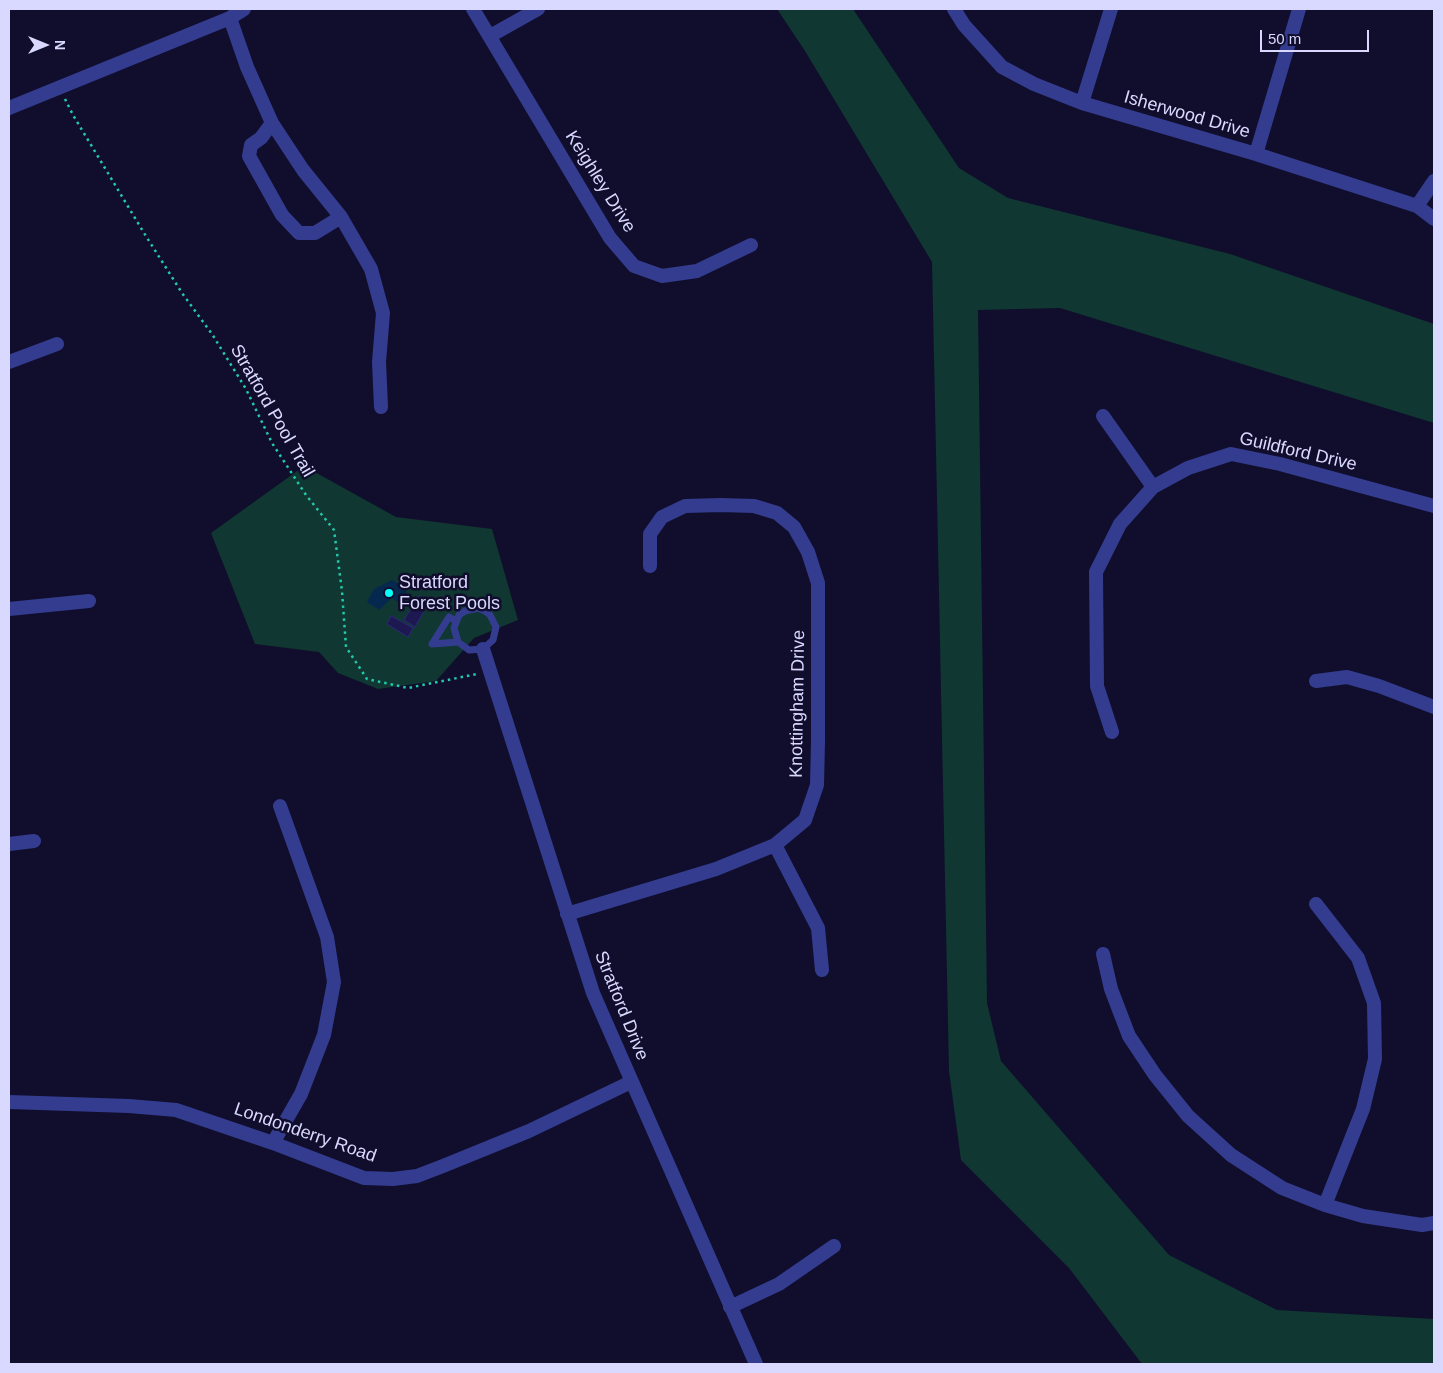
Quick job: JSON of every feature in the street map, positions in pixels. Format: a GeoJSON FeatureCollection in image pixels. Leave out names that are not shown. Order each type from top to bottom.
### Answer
{"type":"FeatureCollection","features":[{"type":"Feature","properties":{"kind":"street"},"geometry":{"type":"LineString","coordinates":[[9,108],[230,18],[244,9]]}},
{"type":"Feature","properties":{"kind":"street","name":"Keighley Drive"},"geometry":{"type":"LineString","coordinates":[[473,9],[610,238],[634,266],[662,276],[697,271],[751,245]]}},
{"type":"Feature","properties":{"kind":"street"},"geometry":{"type":"LineString","coordinates":[[490,36],[538,9]]}},
{"type":"Feature","properties":{"kind":"street","name":"Isherwood Drive"},"geometry":{"type":"LineString","coordinates":[[954,9],[964,25],[1002,67],[1034,84],[1082,103],[1256,154],[1417,206],[1434,219]]}},
{"type":"Feature","properties":{"kind":"street"},"geometry":{"type":"LineString","coordinates":[[1082,103],[1111,9]]}},
{"type":"Feature","properties":{"kind":"street"},"geometry":{"type":"LineString","coordinates":[[1256,154],[1300,9]]}},
{"type":"Feature","properties":{"kind":"street"},"geometry":{"type":"LineString","coordinates":[[230,18],[247,67],[272,123],[303,170],[341,217],[371,269],[383,313],[379,362],[381,407]]}},
{"type":"Feature","properties":{"kind":"street"},"geometry":{"type":"LineString","coordinates":[[272,123],[261,138],[251,146],[249,156],[282,215],[300,233],[315,233],[341,217]]}},
{"type":"Feature","properties":{"kind":"street"},"geometry":{"type":"LineString","coordinates":[[1417,206],[1434,181]]}},
{"type":"Feature","properties":{"kind":"street"},"geometry":{"type":"LineString","coordinates":[[9,362],[57,344]]}},
{"type":"Feature","properties":{"kind":"street"},"geometry":{"type":"LineString","coordinates":[[1104,416],[1153,487]]}},
{"type":"Feature","properties":{"kind":"street","name":"Guildford Drive"},"geometry":{"type":"LineString","coordinates":[[1112,732],[1097,686],[1096,572],[1120,524],[1153,487],[1188,468],[1231,454],[1280,464],[1434,506]]}},
{"type":"Feature","properties":{"kind":"street","name":"Knottingham Drive"},"geometry":{"type":"LineString","coordinates":[[567,914],[716,869],[775,844],[805,820],[817,785],[818,583],[808,552],[794,527],[777,513],[754,506],[685,506],[662,517],[650,534],[650,566]]}},
{"type":"Feature","properties":{"kind":"street"},"geometry":{"type":"LineString","coordinates":[[9,609],[90,600]]}},
{"type":"Feature","properties":{"kind":"street","name":"Stratford Drive"},"geometry":{"type":"LineString","coordinates":[[483,649],[593,993],[756,1364]]}},
{"type":"Feature","properties":{"kind":"street"},"geometry":{"type":"LineString","coordinates":[[1316,681],[1348,677],[1379,686],[1434,707]]}},
{"type":"Feature","properties":{"kind":"street"},"geometry":{"type":"LineString","coordinates":[[274,1143],[301,1094],[324,1035],[334,982],[327,937],[280,806]]}},
{"type":"Feature","properties":{"kind":"street"},"geometry":{"type":"LineString","coordinates":[[9,844],[34,841]]}},
{"type":"Feature","properties":{"kind":"street"},"geometry":{"type":"LineString","coordinates":[[775,844],[818,928],[822,970]]}},
{"type":"Feature","properties":{"kind":"street"},"geometry":{"type":"LineString","coordinates":[[1316,904],[1358,958],[1374,1003],[1375,1059],[1363,1110],[1325,1205]]}},
{"type":"Feature","properties":{"kind":"street"},"geometry":{"type":"LineString","coordinates":[[1103,954],[1111,989],[1129,1036],[1155,1074],[1188,1116],[1231,1155],[1282,1188],[1325,1205],[1363,1216],[1422,1225],[1434,1223]]}},
{"type":"Feature","properties":{"kind":"street","name":"Londonderry Road"},"geometry":{"type":"LineString","coordinates":[[9,1102],[176,1110],[274,1143],[364,1178],[393,1179],[417,1176],[529,1131],[631,1082]]}},
{"type":"Feature","properties":{"kind":"street"},"geometry":{"type":"LineString","coordinates":[[730,1307],[779,1284],[834,1246]]}},
{"type":"Feature","properties":{"kind":"lane"},"geometry":{"type":"LineString","coordinates":[[471,608],[478,608],[490,615],[494,620],[496,634],[493,640],[483,649],[469,650],[458,642],[454,635],[456,621],[459,615],[471,608]]}},
{"type":"Feature","properties":{"kind":"lane"},"geometry":{"type":"LineString","coordinates":[[456,621],[449,617],[432,644],[458,642]]}},
{"type":"Feature","properties":{"kind":"path","name":"Stratford Pool Trail"},"geometry":{"type":"LineString","coordinates":[[59,87],[73,115],[144,233],[182,293],[212,334],[246,389],[272,443],[306,495],[334,530],[342,591],[346,648],[366,679],[408,688],[490,671]]}},
{"type":"Feature","properties":{"kind":"green space"},"geometry":{"type":"Polygon","coordinates":[[[777,9],[853,9],[959,168],[1008,198],[1230,254],[1434,324],[1434,423],[1060,308],[978,310],[987,1003],[1001,1061],[1169,1255],[1277,1310],[1434,1319],[1434,1364],[1142,1364],[1069,1268],[961,1160],[949,1071],[932,262],[805,51],[777,9]]]}},
{"type":"Feature","properties":{"kind":"green space"},"geometry":{"type":"Polygon","coordinates":[[[304,466],[396,517],[492,529],[518,620],[474,638],[436,681],[378,689],[338,673],[319,652],[255,644],[211,533],[304,466]]]}},
{"type":"Feature","properties":{"kind":"water","name":"Stratford Forest Pools"},"geometry":{"type":"Polygon","coordinates":[[[392,580],[406,588],[407,597],[403,605],[392,598],[379,610],[367,602],[374,589],[392,580]]]}},
{"type":"Feature","properties":{"kind":"building"},"geometry":{"type":"Polygon","coordinates":[[[419,596],[429,602],[415,627],[404,620],[419,596]]]}},
{"type":"Feature","properties":{"kind":"building"},"geometry":{"type":"Polygon","coordinates":[[[391,616],[413,628],[408,637],[387,624],[391,616]]]}},
{"type":"Feature","properties":{"kind":"place","name":"Stratford Forest Pools"},"geometry":{"type":"Point","coordinates":[389,593]}}]}
